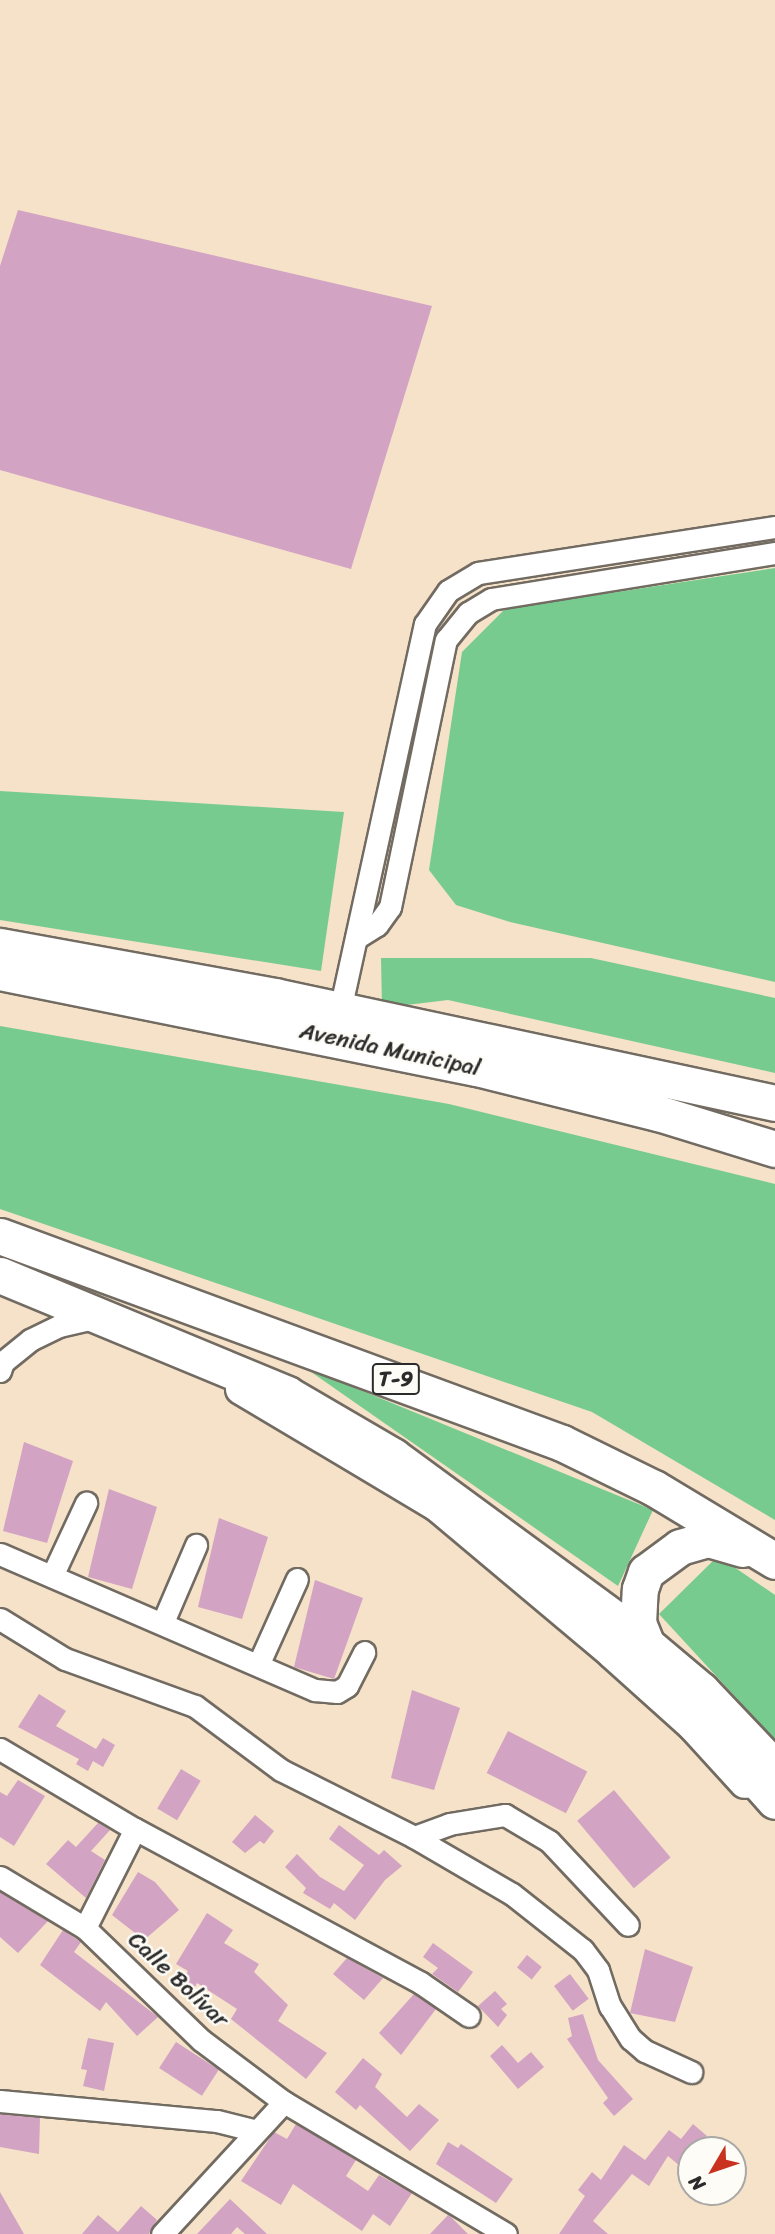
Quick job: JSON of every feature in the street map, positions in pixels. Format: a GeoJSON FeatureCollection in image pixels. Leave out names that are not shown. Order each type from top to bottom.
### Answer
{"type":"FeatureCollection","features":[{"type":"Feature","properties":{"kind":"highway","name":"Avenida Municipal"},"geometry":{"type":"LineString","coordinates":[[0,946],[340,1010],[775,1103]]}},
{"type":"Feature","properties":{"kind":"highway","name":"Avenida Municipal"},"geometry":{"type":"LineString","coordinates":[[0,972],[477,1068],[658,1113],[775,1149]]}},
{"type":"Feature","properties":{"kind":"highway","name":"T-9"},"geometry":{"type":"LineString","coordinates":[[0,1236],[562,1443],[654,1488],[775,1562]]}},
{"type":"Feature","properties":{"kind":"highway"},"geometry":{"type":"LineString","coordinates":[[0,1275],[110,1323],[288,1394],[393,1456],[644,1642],[701,1690],[775,1768]]}},
{"type":"Feature","properties":{"kind":"highway"},"geometry":{"type":"LineString","coordinates":[[775,1562],[708,1539],[680,1548],[646,1572],[638,1606],[644,1642],[669,1680],[775,1801]]}},
{"type":"Feature","properties":{"kind":"main road"},"geometry":{"type":"LineString","coordinates":[[110,1323],[300,1421],[437,1506],[566,1612],[684,1718],[775,1817]]}},
{"type":"Feature","properties":{"kind":"street"},"geometry":{"type":"LineString","coordinates":[[340,1010],[425,624],[448,591],[478,573],[775,527]]}},
{"type":"Feature","properties":{"kind":"street"},"geometry":{"type":"LineString","coordinates":[[356,938],[377,925],[390,907],[446,640],[468,613],[491,599],[775,553]]}},
{"type":"Feature","properties":{"kind":"street"},"geometry":{"type":"LineString","coordinates":[[1,1363],[30,1340],[59,1326],[110,1323]]}},
{"type":"Feature","properties":{"kind":"street"},"geometry":{"type":"LineString","coordinates":[[52,1576],[86,1503]]}},
{"type":"Feature","properties":{"kind":"street"},"geometry":{"type":"LineString","coordinates":[[163,1622],[196,1545]]}},
{"type":"Feature","properties":{"kind":"street"},"geometry":{"type":"LineString","coordinates":[[0,1554],[259,1663],[315,1690],[337,1692],[346,1686],[364,1652]]}},
{"type":"Feature","properties":{"kind":"street"},"geometry":{"type":"LineString","coordinates":[[259,1663],[297,1579]]}},
{"type":"Feature","properties":{"kind":"street"},"geometry":{"type":"LineString","coordinates":[[0,1619],[65,1659],[195,1706],[281,1770],[414,1837],[512,1894],[583,1950],[598,1970],[610,2006],[631,2039],[645,2051],[691,2073]]}},
{"type":"Feature","properties":{"kind":"street"},"geometry":{"type":"LineString","coordinates":[[0,1749],[135,1829],[421,1983],[469,2016]]}},
{"type":"Feature","properties":{"kind":"street"},"geometry":{"type":"LineString","coordinates":[[414,1837],[449,1824],[505,1815],[549,1842],[628,1925]]}},
{"type":"Feature","properties":{"kind":"street"},"geometry":{"type":"LineString","coordinates":[[85,1928],[135,1829]]}},
{"type":"Feature","properties":{"kind":"street","name":"Calle Bolívar"},"geometry":{"type":"LineString","coordinates":[[0,1877],[85,1928],[201,2040],[284,2102],[506,2234]]}},
{"type":"Feature","properties":{"kind":"street"},"geometry":{"type":"LineString","coordinates":[[0,2101],[217,2121],[253,2130]]}},
{"type":"Feature","properties":{"kind":"street"},"geometry":{"type":"LineString","coordinates":[[162,2234],[253,2130],[284,2102]]}},
{"type":"Feature","properties":{"kind":"green space"},"geometry":{"type":"Polygon","coordinates":[[[775,568],[775,982],[510,922],[456,905],[429,870],[462,652],[505,609],[775,568]]]}},
{"type":"Feature","properties":{"kind":"green space"},"geometry":{"type":"Polygon","coordinates":[[[0,791],[344,812],[321,971],[0,920],[0,791]]]}},
{"type":"Feature","properties":{"kind":"green space"},"geometry":{"type":"Polygon","coordinates":[[[381,958],[591,958],[775,998],[775,1073],[448,1000],[382,1008],[381,958]]]}},
{"type":"Feature","properties":{"kind":"green space"},"geometry":{"type":"Polygon","coordinates":[[[0,1026],[449,1104],[775,1184],[775,1520],[592,1412],[0,1209],[0,1026]]]}},
{"type":"Feature","properties":{"kind":"green space"},"geometry":{"type":"Polygon","coordinates":[[[304,1367],[653,1510],[618,1586],[304,1367]]]}},
{"type":"Feature","properties":{"kind":"green space"},"geometry":{"type":"Polygon","coordinates":[[[718,1556],[775,1595],[775,1740],[659,1614],[718,1556]]]}},
{"type":"Feature","properties":{"kind":"building"},"geometry":{"type":"Polygon","coordinates":[[[18,210],[432,306],[351,569],[0,470],[0,266],[18,210]]]}},
{"type":"Feature","properties":{"kind":"building"},"geometry":{"type":"Polygon","coordinates":[[[24,1442],[73,1461],[47,1543],[3,1531],[24,1442]]]}},
{"type":"Feature","properties":{"kind":"building"},"geometry":{"type":"Polygon","coordinates":[[[109,1489],[157,1507],[132,1589],[88,1577],[109,1489]]]}},
{"type":"Feature","properties":{"kind":"building"},"geometry":{"type":"Polygon","coordinates":[[[219,1518],[268,1537],[242,1619],[198,1607],[219,1518]]]}},
{"type":"Feature","properties":{"kind":"building"},"geometry":{"type":"Polygon","coordinates":[[[315,1580],[363,1598],[334,1679],[294,1667],[315,1580]]]}},
{"type":"Feature","properties":{"kind":"building"},"geometry":{"type":"Polygon","coordinates":[[[412,1690],[460,1708],[434,1790],[391,1778],[412,1690]]]}},
{"type":"Feature","properties":{"kind":"building"},"geometry":{"type":"Polygon","coordinates":[[[39,1694],[66,1711],[56,1726],[96,1749],[103,1738],[115,1745],[103,1767],[93,1761],[88,1771],[76,1764],[79,1759],[18,1727],[39,1694]]]}},
{"type":"Feature","properties":{"kind":"building"},"geometry":{"type":"Polygon","coordinates":[[[508,1731],[587,1771],[566,1813],[487,1773],[508,1731]]]}},
{"type":"Feature","properties":{"kind":"building"},"geometry":{"type":"Polygon","coordinates":[[[181,1769],[201,1781],[177,1820],[157,1808],[181,1769]]]}},
{"type":"Feature","properties":{"kind":"building"},"geometry":{"type":"Polygon","coordinates":[[[18,1780],[45,1796],[14,1846],[0,1837],[0,1792],[7,1796],[18,1780]]]}},
{"type":"Feature","properties":{"kind":"building"},"geometry":{"type":"Polygon","coordinates":[[[614,1790],[671,1857],[634,1888],[577,1821],[614,1790]]]}},
{"type":"Feature","properties":{"kind":"building"},"geometry":{"type":"Polygon","coordinates":[[[255,1815],[274,1831],[264,1844],[260,1841],[245,1853],[232,1842],[255,1815]]]}},
{"type":"Feature","properties":{"kind":"building"},"geometry":{"type":"Polygon","coordinates":[[[98,1823],[110,1830],[91,1851],[105,1860],[86,1898],[46,1864],[68,1840],[76,1847],[98,1823]]]}},
{"type":"Feature","properties":{"kind":"building"},"geometry":{"type":"Polygon","coordinates":[[[339,1825],[379,1855],[384,1850],[402,1866],[385,1880],[355,1920],[334,1903],[330,1909],[303,1893],[306,1888],[285,1867],[297,1854],[320,1877],[344,1891],[364,1865],[329,1839],[339,1825]]]}},
{"type":"Feature","properties":{"kind":"building"},"geometry":{"type":"Polygon","coordinates":[[[138,1872],[155,1882],[179,1910],[144,1940],[112,1915],[138,1872]]]}},
{"type":"Feature","properties":{"kind":"building"},"geometry":{"type":"Polygon","coordinates":[[[0,1892],[48,1921],[18,1953],[0,1937],[0,1892]]]}},
{"type":"Feature","properties":{"kind":"building"},"geometry":{"type":"Polygon","coordinates":[[[207,1913],[233,1930],[224,1943],[259,1964],[254,1972],[288,2005],[278,2021],[327,2053],[306,2079],[231,2019],[237,2009],[197,1983],[194,1989],[181,1981],[188,1971],[176,1964],[207,1913]]]}},
{"type":"Feature","properties":{"kind":"building"},"geometry":{"type":"Polygon","coordinates":[[[63,1930],[81,1942],[74,1952],[158,2017],[137,2036],[106,2002],[100,2011],[40,1965],[63,1930]]]}},
{"type":"Feature","properties":{"kind":"building"},"geometry":{"type":"Polygon","coordinates":[[[433,1943],[473,1972],[458,1992],[432,1974],[438,1968],[423,1957],[433,1943]]]}},
{"type":"Feature","properties":{"kind":"building"},"geometry":{"type":"Polygon","coordinates":[[[645,1949],[693,1967],[675,2022],[630,2013],[645,1949]]]}},
{"type":"Feature","properties":{"kind":"building"},"geometry":{"type":"Polygon","coordinates":[[[527,1955],[542,1967],[532,1979],[517,1967],[527,1955]]]}},
{"type":"Feature","properties":{"kind":"building"},"geometry":{"type":"Polygon","coordinates":[[[347,1958],[383,1978],[364,2000],[333,1974],[347,1958]]]}},
{"type":"Feature","properties":{"kind":"building"},"geometry":{"type":"Polygon","coordinates":[[[570,1974],[589,1999],[573,2011],[554,1986],[570,1974]]]}},
{"type":"Feature","properties":{"kind":"building"},"geometry":{"type":"Polygon","coordinates":[[[495,1991],[507,2004],[501,2009],[507,2015],[498,2027],[478,2006],[495,1991]]]}},
{"type":"Feature","properties":{"kind":"building"},"geometry":{"type":"Polygon","coordinates":[[[414,1994],[436,2009],[401,2055],[379,2033],[414,1994]]]}},
{"type":"Feature","properties":{"kind":"building"},"geometry":{"type":"Polygon","coordinates":[[[583,2014],[598,2060],[633,2099],[614,2116],[603,2103],[608,2098],[567,2039],[572,2036],[568,2018],[583,2014]]]}},
{"type":"Feature","properties":{"kind":"building"},"geometry":{"type":"Polygon","coordinates":[[[88,2038],[114,2043],[104,2091],[83,2086],[87,2070],[81,2069],[88,2038]]]}},
{"type":"Feature","properties":{"kind":"building"},"geometry":{"type":"Polygon","coordinates":[[[176,2042],[219,2070],[202,2096],[159,2068],[176,2042]]]}},
{"type":"Feature","properties":{"kind":"building"},"geometry":{"type":"Polygon","coordinates":[[[502,2045],[518,2063],[531,2052],[544,2067],[518,2089],[490,2056],[502,2045]]]}},
{"type":"Feature","properties":{"kind":"building"},"geometry":{"type":"Polygon","coordinates":[[[363,2058],[382,2074],[375,2087],[407,2117],[419,2104],[439,2120],[410,2151],[360,2105],[356,2110],[335,2092],[363,2058]]]}},
{"type":"Feature","properties":{"kind":"building"},"geometry":{"type":"Polygon","coordinates":[[[0,2114],[40,2118],[39,2154],[0,2147],[0,2114]]]}},
{"type":"Feature","properties":{"kind":"building"},"geometry":{"type":"Polygon","coordinates":[[[296,2124],[356,2160],[346,2176],[368,2191],[379,2175],[412,2193],[390,2226],[373,2214],[362,2231],[293,2184],[281,2205],[241,2181],[274,2132],[287,2139],[296,2124]]]}},
{"type":"Feature","properties":{"kind":"building"},"geometry":{"type":"Polygon","coordinates":[[[693,2124],[707,2136],[683,2136],[693,2124]]]}},
{"type":"Feature","properties":{"kind":"building"},"geometry":{"type":"Polygon","coordinates":[[[669,2130],[677,2136],[677,2164],[668,2156],[649,2186],[632,2174],[593,2221],[608,2234],[559,2234],[585,2196],[578,2190],[592,2172],[601,2180],[624,2145],[645,2160],[669,2130]]]}},
{"type":"Feature","properties":{"kind":"building"},"geometry":{"type":"Polygon","coordinates":[[[448,2142],[458,2148],[461,2144],[513,2179],[496,2203],[436,2164],[448,2142]]]}},
{"type":"Feature","properties":{"kind":"building"},"geometry":{"type":"Polygon","coordinates":[[[0,2192],[24,2234],[0,2234],[0,2192]]]}},
{"type":"Feature","properties":{"kind":"building"},"geometry":{"type":"Polygon","coordinates":[[[230,2199],[267,2234],[245,2234],[237,2227],[231,2234],[197,2234],[230,2199]]]}},
{"type":"Feature","properties":{"kind":"building"},"geometry":{"type":"Polygon","coordinates":[[[141,2206],[157,2220],[149,2234],[82,2234],[98,2215],[118,2232],[141,2206]]]}},
{"type":"Feature","properties":{"kind":"building"},"geometry":{"type":"Polygon","coordinates":[[[448,2215],[451,2217],[468,2234],[430,2234],[448,2215]]]}}]}
